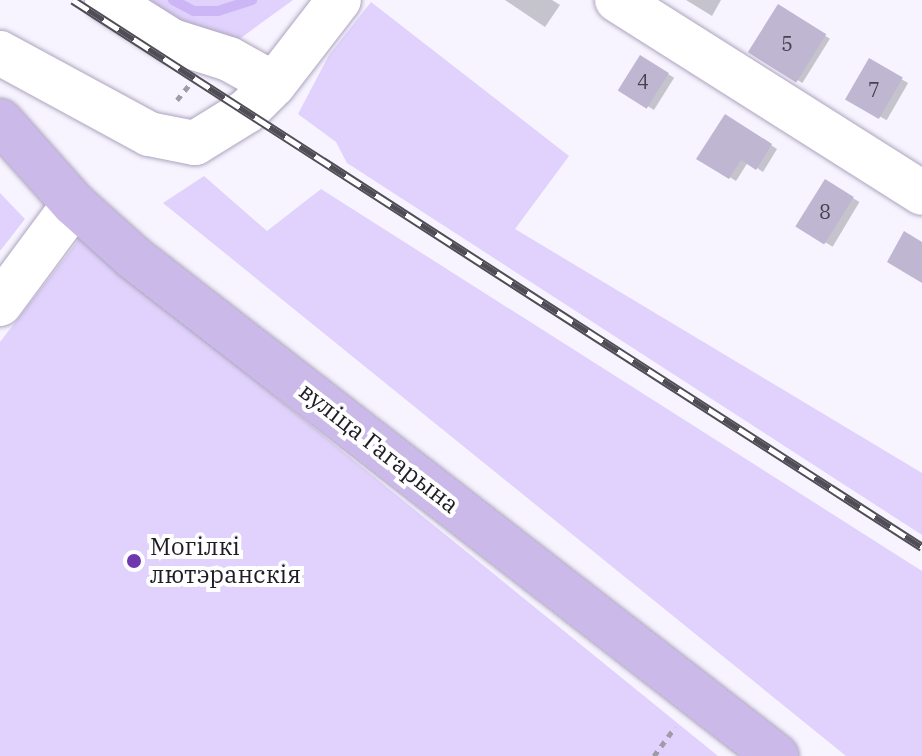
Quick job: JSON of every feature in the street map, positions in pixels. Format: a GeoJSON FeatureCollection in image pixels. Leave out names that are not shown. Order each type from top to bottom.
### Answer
{"type":"FeatureCollection","features":[{"type":"Feature","properties":{"kind":"main road","name":"вуліца Гагарына"},"geometry":{"type":"LineString","coordinates":[[0,121],[74,204],[134,258],[776,756]]}},
{"type":"Feature","properties":{"kind":"street"},"geometry":{"type":"LineString","coordinates":[[107,0],[172,41],[229,59],[274,84]]}},
{"type":"Feature","properties":{"kind":"street"},"geometry":{"type":"LineString","coordinates":[[0,53],[149,134],[195,143],[247,111],[274,84],[339,0]]}},
{"type":"Feature","properties":{"kind":"street"},"geometry":{"type":"LineString","coordinates":[[617,0],[922,193]]}},
{"type":"Feature","properties":{"kind":"street"},"geometry":{"type":"LineString","coordinates":[[0,304],[74,204]]}},
{"type":"Feature","properties":{"kind":"path"},"geometry":{"type":"LineString","coordinates":[[654,756],[676,726]]}},
{"type":"Feature","properties":{"kind":"shaded area"},"geometry":{"type":"Polygon","coordinates":[[[123,0],[293,0],[238,40],[213,45],[123,0]]]}},
{"type":"Feature","properties":{"kind":"shaded area"},"geometry":{"type":"Polygon","coordinates":[[[371,2],[569,156],[515,229],[922,473],[922,535],[347,163],[336,142],[298,114],[329,55],[371,2]]]}},
{"type":"Feature","properties":{"kind":"shaded area"},"geometry":{"type":"Polygon","coordinates":[[[204,176],[267,231],[321,189],[922,571],[922,756],[846,756],[163,203],[204,176]]]}},
{"type":"Feature","properties":{"kind":"shaded area"},"geometry":{"type":"Polygon","coordinates":[[[0,193],[25,219],[0,251],[0,193]]]}},
{"type":"Feature","properties":{"kind":"shaded area"},"geometry":{"type":"Polygon","coordinates":[[[80,238],[718,756],[0,756],[0,342],[80,238]]]}},
{"type":"Feature","properties":{"kind":"building"},"geometry":{"type":"Polygon","coordinates":[[[778,4],[826,34],[796,83],[748,52],[778,4]]]}},
{"type":"Feature","properties":{"kind":"building"},"geometry":{"type":"Polygon","coordinates":[[[640,55],[669,73],[647,109],[618,91],[640,55]]]}},
{"type":"Feature","properties":{"kind":"building"},"geometry":{"type":"Polygon","coordinates":[[[869,58],[903,78],[879,119],[845,100],[869,58]]]}},
{"type":"Feature","properties":{"kind":"building"},"geometry":{"type":"Polygon","coordinates":[[[725,114],[772,144],[756,170],[741,160],[729,179],[696,159],[725,114]]]}},
{"type":"Feature","properties":{"kind":"building"},"geometry":{"type":"Polygon","coordinates":[[[825,179],[854,197],[824,245],[795,226],[825,179]]]}},
{"type":"Feature","properties":{"kind":"building"},"geometry":{"type":"Polygon","coordinates":[[[904,231],[922,242],[922,283],[887,262],[904,231]]]}},
{"type":"Feature","properties":{"kind":"waterway"},"geometry":{"type":"LineString","coordinates":[[173,0],[194,11],[218,11],[252,0]]}},
{"type":"Feature","properties":{"kind":"railway"},"geometry":{"type":"LineString","coordinates":[[73,0],[922,547]]}},
{"type":"Feature","properties":{"kind":"place","name":"Могілкі лютэранскія"},"geometry":{"type":"Point","coordinates":[134,561]}}]}
